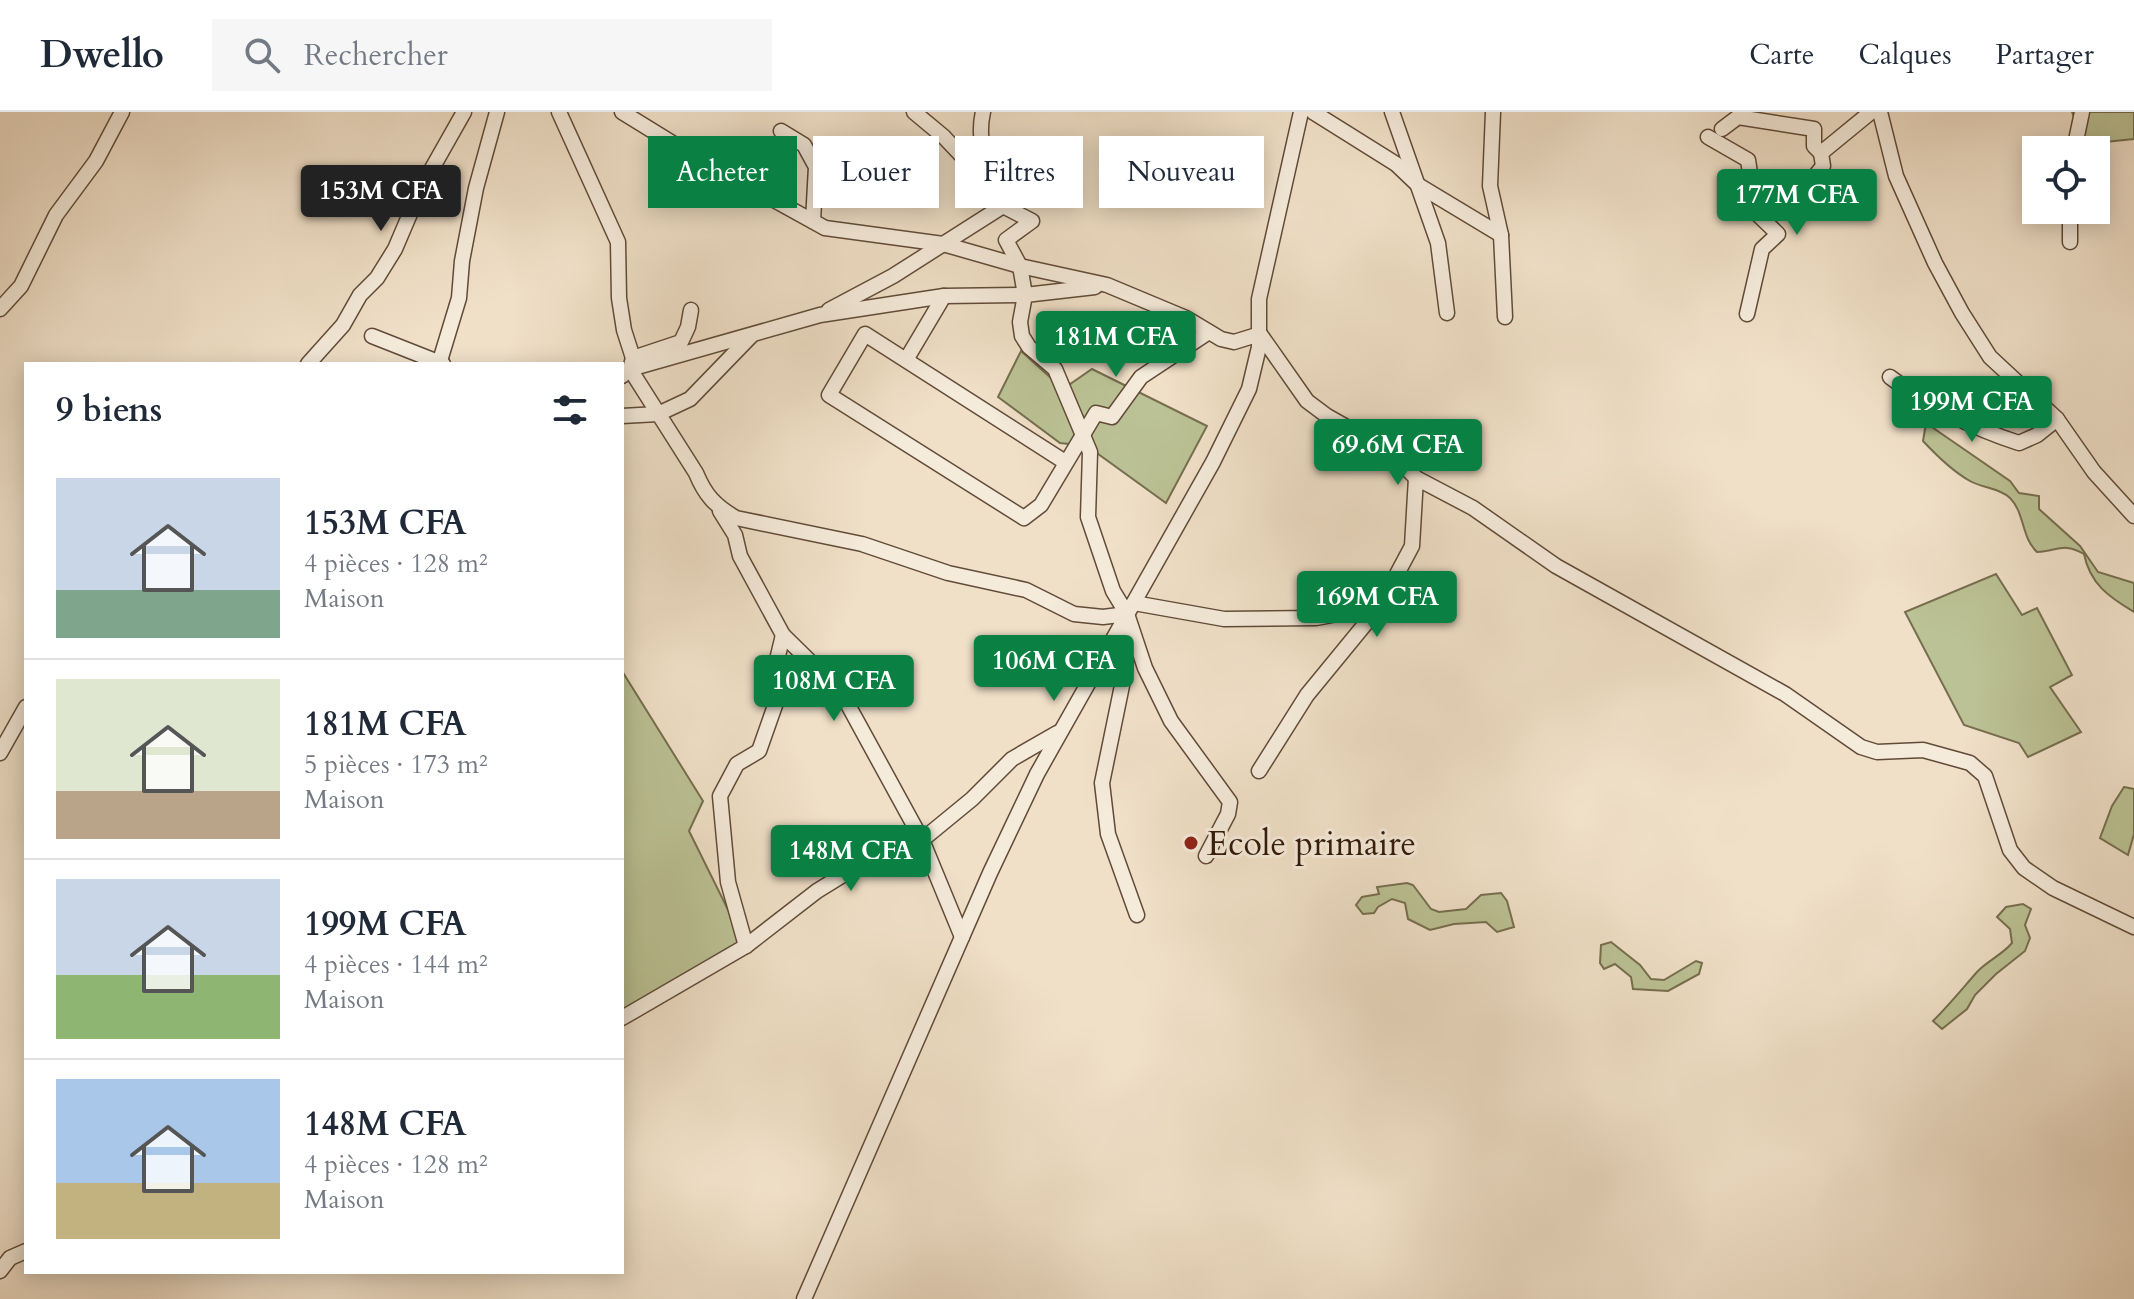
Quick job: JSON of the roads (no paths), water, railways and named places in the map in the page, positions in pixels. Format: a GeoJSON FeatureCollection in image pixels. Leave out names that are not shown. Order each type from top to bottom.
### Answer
{"type":"FeatureCollection","features":[{"type":"Feature","properties":{"kind":"street"},"geometry":{"type":"LineString","coordinates":[[0,309],[21,286],[56,215],[96,161],[122,112]]}},
{"type":"Feature","properties":{"kind":"street"},"geometry":{"type":"LineString","coordinates":[[310,362],[343,325],[360,295],[377,278],[395,249],[421,188],[464,112]]}},
{"type":"Feature","properties":{"kind":"street"},"geometry":{"type":"LineString","coordinates":[[440,362],[459,298],[462,261],[476,188],[497,112]]}},
{"type":"Feature","properties":{"kind":"street"},"geometry":{"type":"LineString","coordinates":[[559,112],[618,242],[619,298],[628,368],[628,384],[624,387]]}},
{"type":"Feature","properties":{"kind":"street"},"geometry":{"type":"LineString","coordinates":[[622,112],[825,228],[943,244],[1020,266],[1107,285],[1186,318],[1221,339],[1234,342],[1260,334]]}},
{"type":"Feature","properties":{"kind":"street"},"geometry":{"type":"LineString","coordinates":[[914,112],[955,149]]}},
{"type":"Feature","properties":{"kind":"street"},"geometry":{"type":"LineString","coordinates":[[982,136],[983,112]]}},
{"type":"Feature","properties":{"kind":"street"},"geometry":{"type":"LineString","coordinates":[[804,1299],[962,937],[1059,732],[1235,420],[1256,365],[1260,334],[1259,299],[1301,112]]}},
{"type":"Feature","properties":{"kind":"street"},"geometry":{"type":"LineString","coordinates":[[1313,112],[1396,164],[1418,185],[1501,235]]}},
{"type":"Feature","properties":{"kind":"street"},"geometry":{"type":"LineString","coordinates":[[1392,112],[1438,243],[1447,313]]}},
{"type":"Feature","properties":{"kind":"street"},"geometry":{"type":"LineString","coordinates":[[1493,112],[1490,186],[1501,235],[1505,317]]}},
{"type":"Feature","properties":{"kind":"street"},"geometry":{"type":"LineString","coordinates":[[1821,153],[1871,112]]}},
{"type":"Feature","properties":{"kind":"street"},"geometry":{"type":"LineString","coordinates":[[1880,112],[1896,176],[1935,263],[1962,313],[1990,357],[2057,419],[2094,472],[2134,516]]}},
{"type":"Feature","properties":{"kind":"street"},"geometry":{"type":"LineString","coordinates":[[2077,136],[2082,112]]}},
{"type":"Feature","properties":{"kind":"street"},"geometry":{"type":"LineString","coordinates":[[1747,314],[1762,249],[1778,234],[1750,207],[1748,160],[1705,140],[1721,122],[1738,117],[1814,129],[1814,146],[1821,153],[1823,166],[1794,203],[1751,181]]}},
{"type":"Feature","properties":{"kind":"street"},"geometry":{"type":"LineString","coordinates":[[1721,122],[1737,154]]}},
{"type":"Feature","properties":{"kind":"street"},"geometry":{"type":"LineString","coordinates":[[781,131],[804,145],[816,167],[813,221]]}},
{"type":"Feature","properties":{"kind":"street"},"geometry":{"type":"LineString","coordinates":[[820,315],[893,276],[1000,208]]}},
{"type":"Feature","properties":{"kind":"street"},"geometry":{"type":"LineString","coordinates":[[1007,208],[1032,221],[1006,240],[1020,266],[1025,295],[1020,322],[1022,336],[1029,347],[1055,369],[1090,452],[1088,517],[1113,591],[1130,608],[1145,668],[1171,721],[1230,802],[1228,814],[1206,856]]}},
{"type":"Feature","properties":{"kind":"street"},"geometry":{"type":"LineString","coordinates":[[2070,224],[2070,242]]}},
{"type":"Feature","properties":{"kind":"street"},"geometry":{"type":"LineString","coordinates":[[628,368],[820,315],[944,296],[1025,295],[1107,285]]}},
{"type":"Feature","properties":{"kind":"street"},"geometry":{"type":"LineString","coordinates":[[906,360],[944,296]]}},
{"type":"Feature","properties":{"kind":"street"},"geometry":{"type":"LineString","coordinates":[[628,368],[681,342],[691,310]]}},
{"type":"Feature","properties":{"kind":"street"},"geometry":{"type":"LineString","coordinates":[[1065,462],[865,334],[829,395],[1024,518],[1041,505],[1065,462],[1084,438],[1096,413],[1112,417],[1141,377],[1209,332]]}},
{"type":"Feature","properties":{"kind":"street"},"geometry":{"type":"LineString","coordinates":[[624,416],[658,414],[690,399],[754,333]]}},
{"type":"Feature","properties":{"kind":"street"},"geometry":{"type":"LineString","coordinates":[[1260,334],[1307,401],[1389,451],[1416,478],[1473,508],[1556,566],[1785,694],[1861,747],[1877,752],[1923,750],[1970,763],[1985,776],[2010,850],[2024,868],[2053,888],[2134,927]]}},
{"type":"Feature","properties":{"kind":"street"},"geometry":{"type":"LineString","coordinates":[[372,336],[437,362]]}},
{"type":"Feature","properties":{"kind":"street"},"geometry":{"type":"LineString","coordinates":[[628,368],[696,473],[703,492],[718,507],[736,518],[862,544],[948,573],[1026,590],[1074,614],[1103,617],[1130,608],[1224,619],[1316,618],[1380,606]]}},
{"type":"Feature","properties":{"kind":"street"},"geometry":{"type":"LineString","coordinates":[[1890,377],[1908,391],[2019,443],[2037,435],[2057,419]]}},
{"type":"Feature","properties":{"kind":"street"},"geometry":{"type":"LineString","coordinates":[[1259,771],[1307,695],[1380,606],[1412,546],[1416,478]]}},
{"type":"Feature","properties":{"kind":"street"},"geometry":{"type":"LineString","coordinates":[[718,507],[735,535],[740,556],[783,635],[841,692],[922,840],[962,937]]}},
{"type":"Feature","properties":{"kind":"street"},"geometry":{"type":"LineString","coordinates":[[1130,608],[1125,671],[1102,783],[1108,834],[1137,915]]}},
{"type":"Feature","properties":{"kind":"street"},"geometry":{"type":"LineString","coordinates":[[746,946],[728,882],[720,796],[737,764],[759,751],[778,697],[776,664],[783,635]]}},
{"type":"Feature","properties":{"kind":"street"},"geometry":{"type":"LineString","coordinates":[[0,753],[24,711]]}},
{"type":"Feature","properties":{"kind":"street"},"geometry":{"type":"LineString","coordinates":[[624,1017],[746,946],[828,884],[884,854],[922,840],[972,799],[1012,759],[1059,732]]}},
{"type":"Feature","properties":{"kind":"street"},"geometry":{"type":"LineString","coordinates":[[0,1271],[10,1258],[24,1252]]}},
{"type":"Feature","properties":{"kind":"place","name":"Ecole primaire"},"geometry":{"type":"Point","coordinates":[1191,843]}}]}
